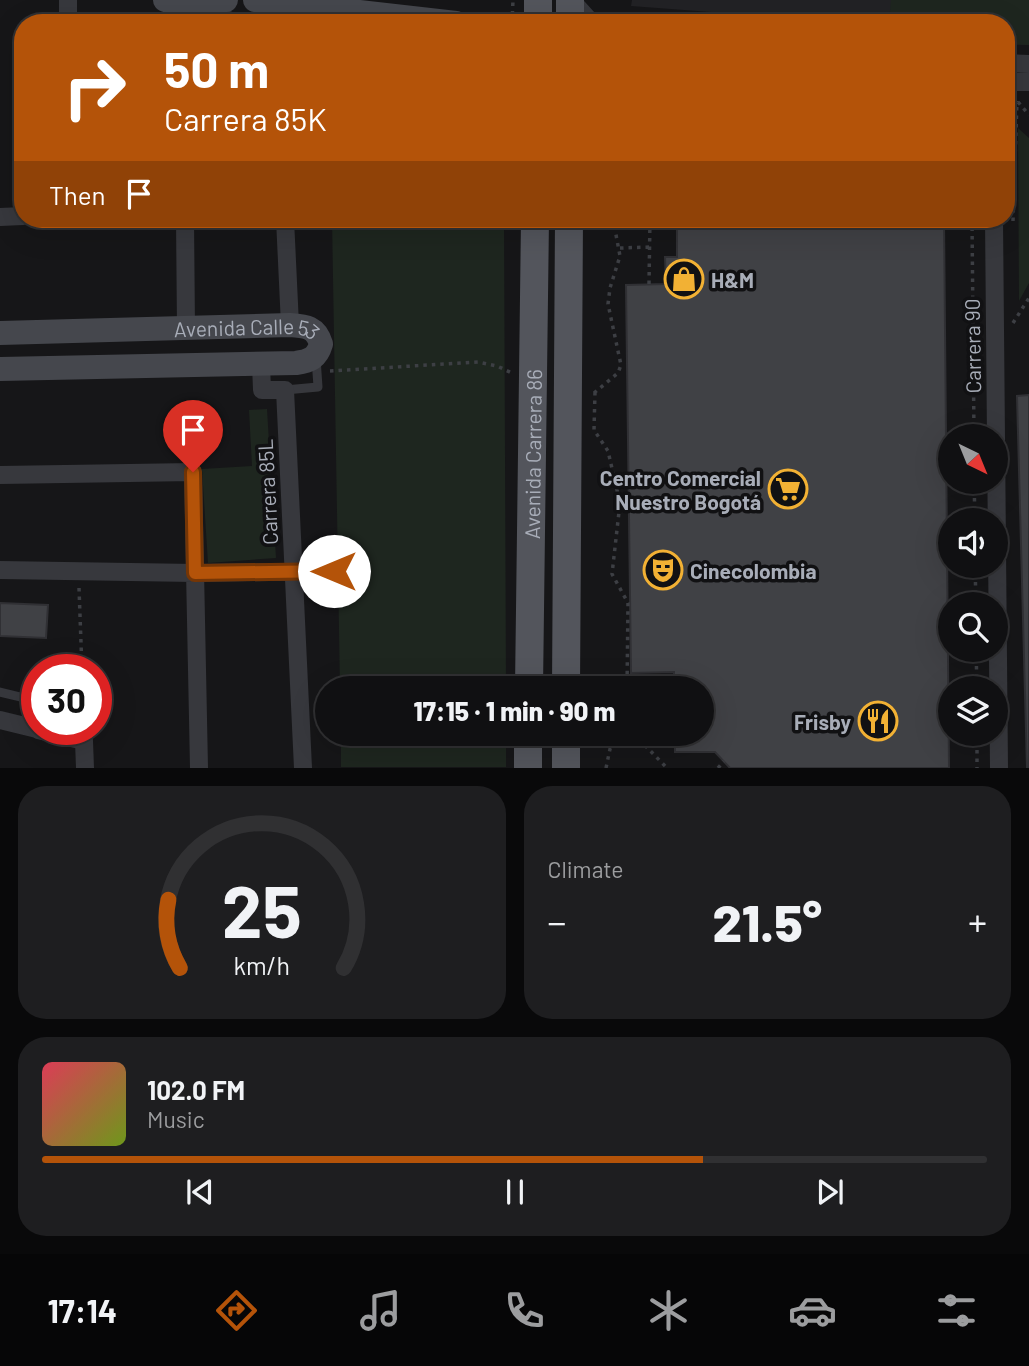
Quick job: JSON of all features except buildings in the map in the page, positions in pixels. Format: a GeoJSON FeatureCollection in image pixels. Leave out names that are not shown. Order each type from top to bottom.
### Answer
{"type":"FeatureCollection","features":[{"type":"Feature","properties":{"kind":"main road","name":"Avenida Carrera 86"},"geometry":{"type":"LineString","coordinates":[[529,676],[535,228]]}},
{"type":"Feature","properties":{"kind":"main road","name":"Avenida Carrera 86"},"geometry":{"type":"LineString","coordinates":[[566,676],[569,228]]}},
{"type":"Feature","properties":{"kind":"main road"},"geometry":{"type":"LineString","coordinates":[[528,746],[528,768]]}},
{"type":"Feature","properties":{"kind":"main road"},"geometry":{"type":"LineString","coordinates":[[566,746],[566,768]]}},
{"type":"Feature","properties":{"kind":"street"},"geometry":{"type":"LineString","coordinates":[[176,2],[219,0]]}},
{"type":"Feature","properties":{"kind":"street"},"geometry":{"type":"LineString","coordinates":[[255,0],[377,14]]}},
{"type":"Feature","properties":{"kind":"street"},"geometry":{"type":"LineString","coordinates":[[571,0],[584,14]]}},
{"type":"Feature","properties":{"kind":"street"},"geometry":{"type":"LineString","coordinates":[[176,2],[210,14]]}},
{"type":"Feature","properties":{"kind":"street"},"geometry":{"type":"LineString","coordinates":[[185,228],[186,328]]}},
{"type":"Feature","properties":{"kind":"street"},"geometry":{"type":"LineString","coordinates":[[285,228],[290,325]]}},
{"type":"Feature","properties":{"kind":"street","name":"Carrera 90"},"geometry":{"type":"LineString","coordinates":[[994,228],[999,768]]}},
{"type":"Feature","properties":{"kind":"street","name":"Avenida Calle 53"},"geometry":{"type":"LineString","coordinates":[[0,333],[290,325],[308,327],[314,331],[321,344],[317,364],[307,361],[0,369]]}},
{"type":"Feature","properties":{"kind":"street"},"geometry":{"type":"LineString","coordinates":[[261,363],[262,390],[285,390]]}},
{"type":"Feature","properties":{"kind":"street","name":"Carrera 85L"},"geometry":{"type":"LineString","coordinates":[[285,390],[303,768]]}},
{"type":"Feature","properties":{"kind":"street"},"geometry":{"type":"LineString","coordinates":[[0,475],[193,472],[199,768]]}},
{"type":"Feature","properties":{"kind":"street"},"geometry":{"type":"LineString","coordinates":[[0,570],[195,573],[334,571]]}},
{"type":"Feature","properties":{"kind":"street"},"geometry":{"type":"LineString","coordinates":[[0,720],[21,726]]}},
{"type":"Feature","properties":{"kind":"street"},"geometry":{"type":"LineString","coordinates":[[84,745],[85,768]]}},
{"type":"Feature","properties":{"kind":"lane"},"geometry":{"type":"LineString","coordinates":[[285,390],[318,387],[317,364]]}},
{"type":"Feature","properties":{"kind":"lane"},"geometry":{"type":"LineString","coordinates":[[0,692],[21,697]]}},
{"type":"Feature","properties":{"kind":"path"},"geometry":{"type":"LineString","coordinates":[[1015,161],[1017,101],[1029,115]]}},
{"type":"Feature","properties":{"kind":"path"},"geometry":{"type":"LineString","coordinates":[[587,398],[618,373],[621,365],[608,304],[620,248],[615,228]]}},
{"type":"Feature","properties":{"kind":"path"},"geometry":{"type":"LineString","coordinates":[[649,284],[650,228]]}},
{"type":"Feature","properties":{"kind":"path"},"geometry":{"type":"LineString","coordinates":[[972,228],[974,424]]}},
{"type":"Feature","properties":{"kind":"path"},"geometry":{"type":"LineString","coordinates":[[620,248],[650,247]]}},
{"type":"Feature","properties":{"kind":"path"},"geometry":{"type":"LineString","coordinates":[[1010,315],[1010,329]]}},
{"type":"Feature","properties":{"kind":"path"},"geometry":{"type":"LineString","coordinates":[[317,364],[478,362],[497,366],[516,375]]}},
{"type":"Feature","properties":{"kind":"path"},"geometry":{"type":"LineString","coordinates":[[595,392],[594,430],[608,452],[619,493],[620,512],[612,574],[628,603],[627,676]]}},
{"type":"Feature","properties":{"kind":"path"},"geometry":{"type":"LineString","coordinates":[[79,572],[82,654]]}},
{"type":"Feature","properties":{"kind":"path"},"geometry":{"type":"LineString","coordinates":[[606,768],[612,746]]}},
{"type":"Feature","properties":{"kind":"path"},"geometry":{"type":"LineString","coordinates":[[646,746],[667,768]]}},
{"type":"Feature","properties":{"kind":"path"},"geometry":{"type":"LineString","coordinates":[[977,746],[977,768]]}},
{"type":"Feature","properties":{"kind":"path"},"geometry":{"type":"LineString","coordinates":[[718,768],[724,761]]}},
{"type":"Feature","properties":{"kind":"shaded area"},"geometry":{"type":"Polygon","coordinates":[[[632,0],[1029,0],[1029,45],[1015,44],[1015,14],[737,14],[631,6],[632,0]]]}},
{"type":"Feature","properties":{"kind":"shaded area"},"geometry":{"type":"Polygon","coordinates":[[[891,0],[1029,0],[1029,45],[1015,44],[1015,14],[890,14],[891,0]]]}},
{"type":"Feature","properties":{"kind":"shaded area"},"geometry":{"type":"Polygon","coordinates":[[[1018,128],[1029,138],[1029,283],[1019,301],[1018,128]]]}},
{"type":"Feature","properties":{"kind":"shaded area"},"geometry":{"type":"Polygon","coordinates":[[[332,228],[504,228],[506,676],[340,676],[332,228]]]}},
{"type":"Feature","properties":{"kind":"shaded area"},"geometry":{"type":"Polygon","coordinates":[[[267,409],[276,558],[208,563],[202,469],[252,466],[249,410],[267,409]]]}},
{"type":"Feature","properties":{"kind":"shaded area"},"geometry":{"type":"Polygon","coordinates":[[[341,746],[506,746],[506,767],[341,767],[341,746]]]}},
{"type":"Feature","properties":{"kind":"place","name":"H&M"},"geometry":{"type":"Point","coordinates":[684,279]}},
{"type":"Feature","properties":{"kind":"place","name":"Centro Comercial Nuestro Bogotá"},"geometry":{"type":"Point","coordinates":[788,489]}},
{"type":"Feature","properties":{"kind":"place","name":"Cinecolombia"},"geometry":{"type":"Point","coordinates":[663,570]}},
{"type":"Feature","properties":{"kind":"place","name":"Frisby"},"geometry":{"type":"Point","coordinates":[878,721]}},
{"type":"Feature","properties":{"kind":"route"},"geometry":{"type":"LineString","coordinates":[[193,472],[195,573],[334,571]]}}]}
